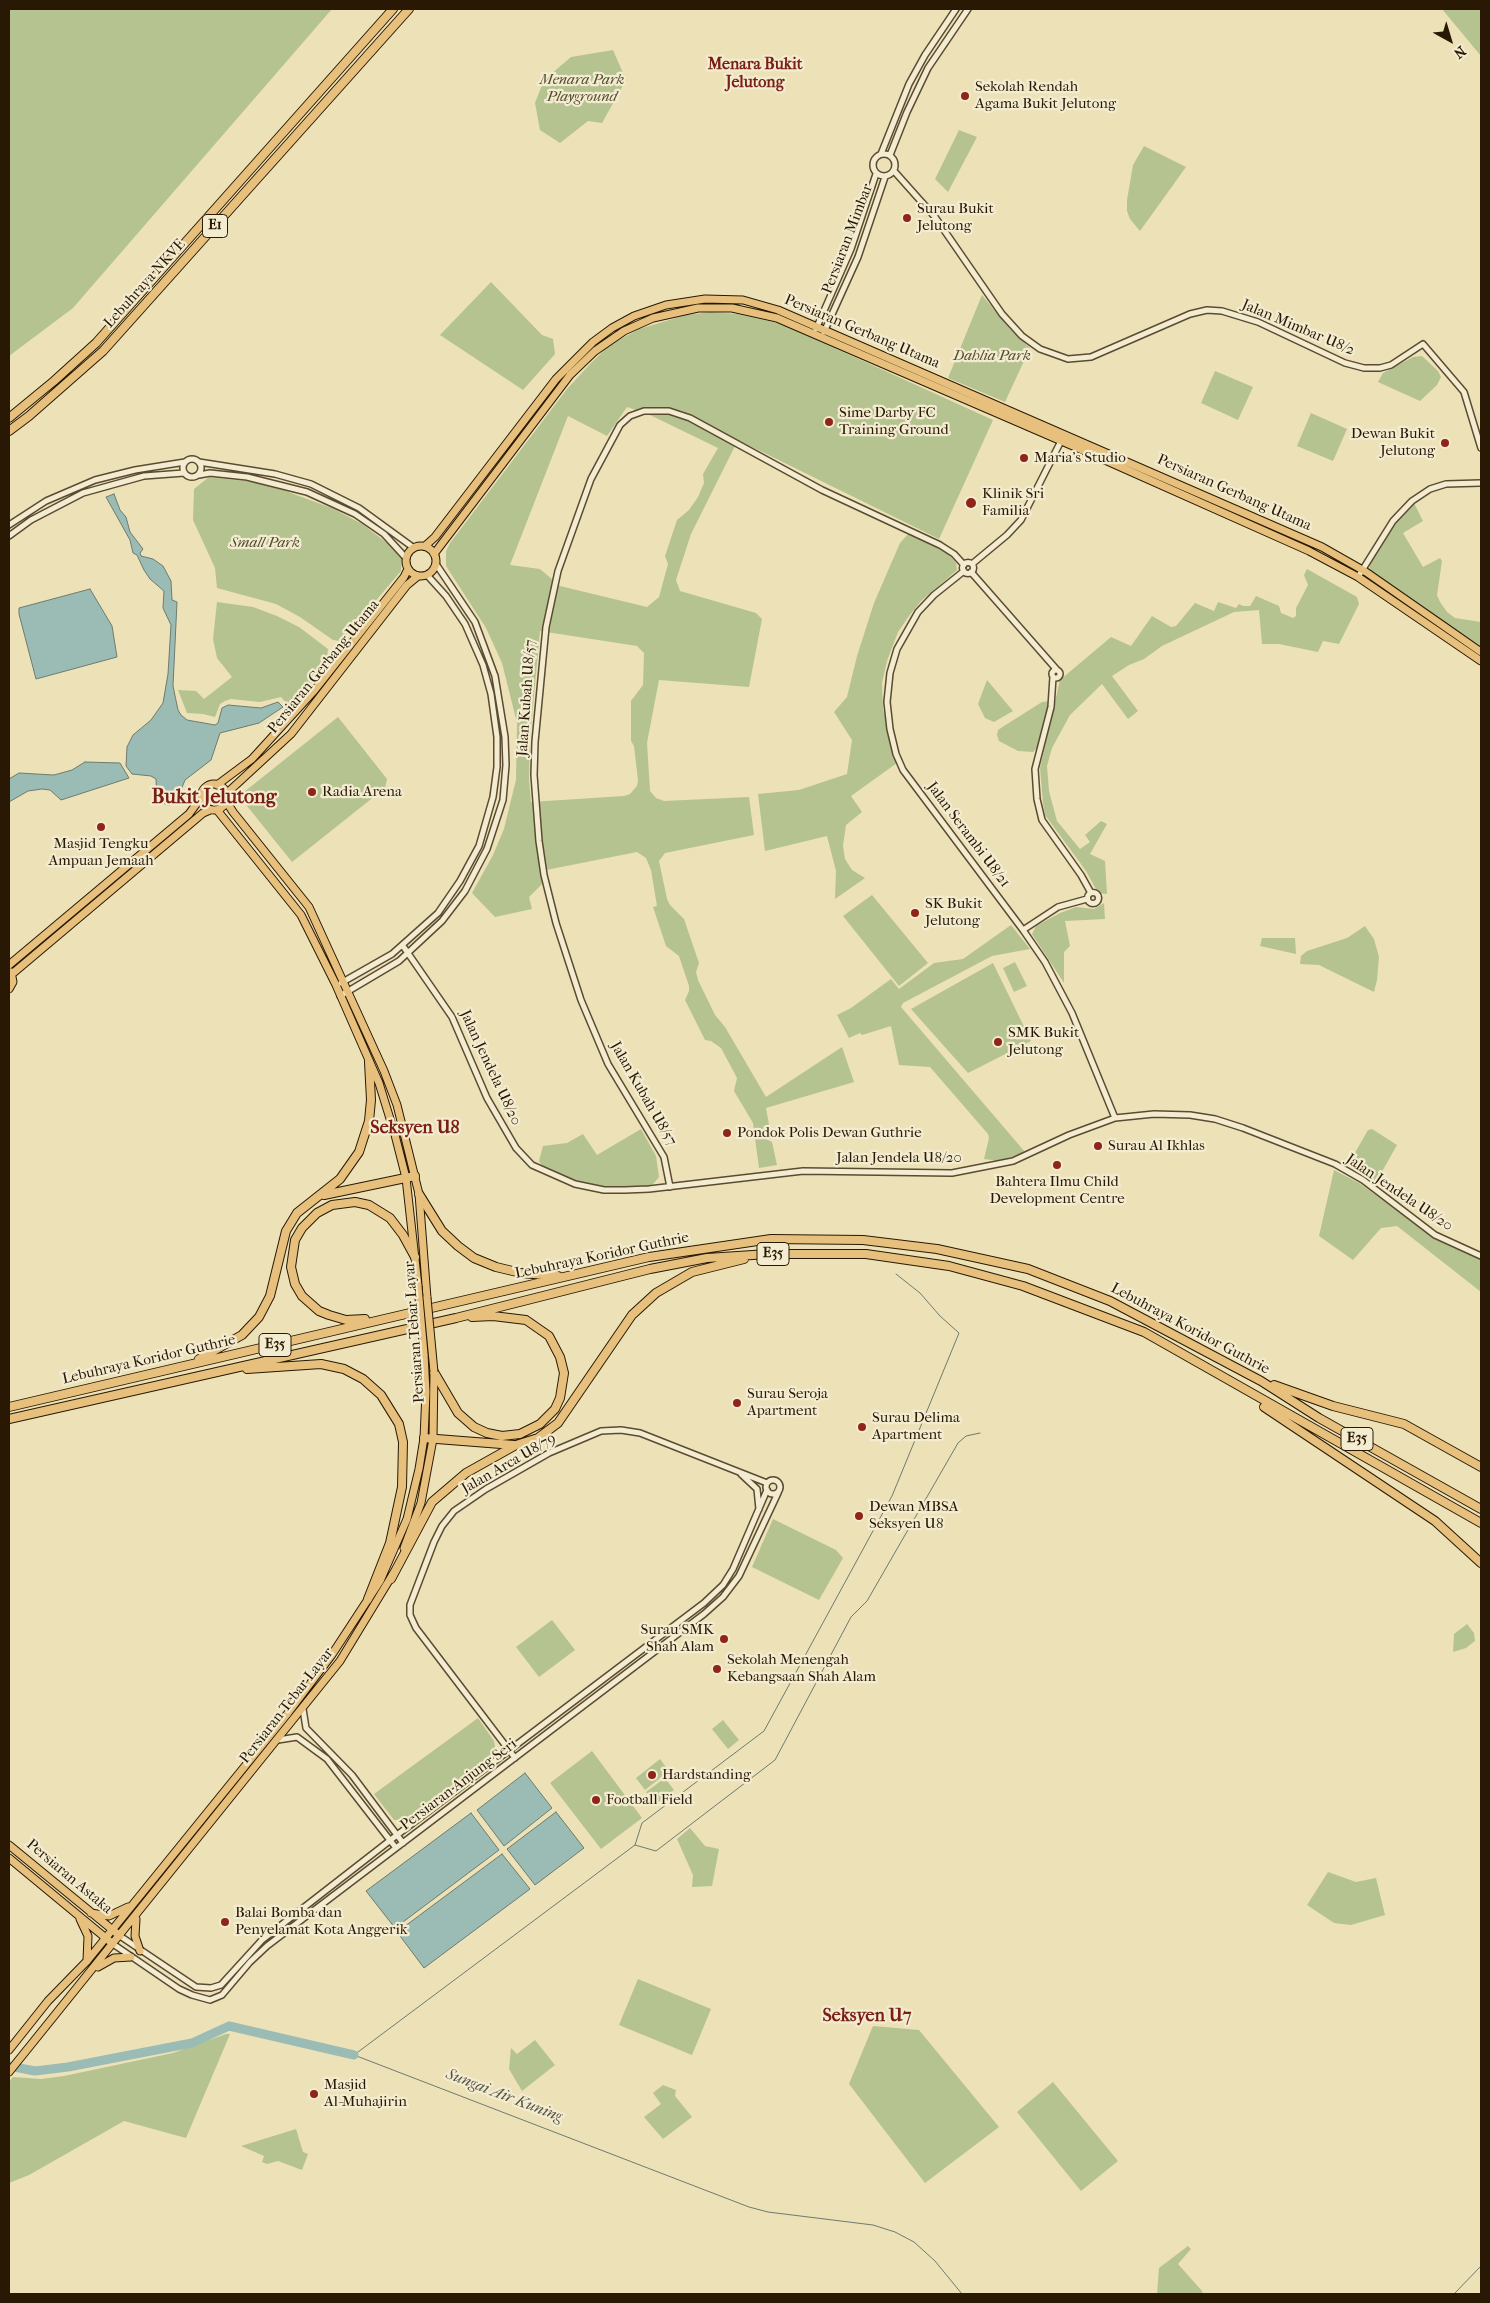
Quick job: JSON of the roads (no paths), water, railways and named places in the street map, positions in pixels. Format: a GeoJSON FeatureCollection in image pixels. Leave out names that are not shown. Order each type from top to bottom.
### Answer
{"type":"FeatureCollection","features":[{"type":"Feature","properties":{"kind":"highway","name":"Lebuhraya NKVE"},"geometry":{"type":"LineString","coordinates":[[9,418],[96,343],[393,9]]}},
{"type":"Feature","properties":{"kind":"highway","name":"Lebuhraya NKVE"},"geometry":{"type":"LineString","coordinates":[[9,431],[29,416],[103,351],[409,9]]}},
{"type":"Feature","properties":{"kind":"highway"},"geometry":{"type":"LineString","coordinates":[[177,1369],[209,1355],[242,1336],[259,1317],[270,1296],[286,1231],[297,1213],[340,1179],[358,1152],[364,1138],[371,1100],[369,1062]]}},
{"type":"Feature","properties":{"kind":"highway"},"geometry":{"type":"LineString","coordinates":[[318,1196],[415,1176]]}},
{"type":"Feature","properties":{"kind":"highway"},"geometry":{"type":"LineString","coordinates":[[419,1194],[442,1231],[474,1258],[496,1267],[521,1273],[565,1277]]}},
{"type":"Feature","properties":{"kind":"highway"},"geometry":{"type":"LineString","coordinates":[[372,1320],[364,1318],[346,1320],[329,1315],[319,1311],[302,1296],[291,1268],[295,1240],[302,1228],[317,1213],[332,1205],[355,1202],[369,1205],[390,1218],[403,1234],[415,1257]]}},
{"type":"Feature","properties":{"kind":"highway","name":"Lebuhraya Koridor Guthrie"},"geometry":{"type":"LineString","coordinates":[[9,1407],[177,1369],[372,1320],[649,1257],[771,1239],[863,1240],[937,1249],[1028,1270],[1110,1301],[1261,1380],[1319,1418],[1481,1509]]}},
{"type":"Feature","properties":{"kind":"highway"},"geometry":{"type":"LineString","coordinates":[[391,1579],[432,1502],[466,1473],[516,1445],[538,1438],[558,1423],[632,1316],[656,1292],[692,1272],[768,1254]]}},
{"type":"Feature","properties":{"kind":"highway","name":"Lebuhraya Koridor Guthrie"},"geometry":{"type":"LineString","coordinates":[[9,1419],[456,1318],[650,1270],[707,1258],[768,1254],[866,1254],[949,1266],[1023,1286],[1144,1332],[1481,1523]]}},
{"type":"Feature","properties":{"kind":"highway"},"geometry":{"type":"LineString","coordinates":[[434,1372],[458,1413],[474,1427],[487,1433],[502,1436],[520,1434],[533,1428],[546,1419],[560,1398],[564,1373],[560,1357],[549,1336],[539,1328],[526,1320],[493,1316],[456,1318]]}},
{"type":"Feature","properties":{"kind":"highway"},"geometry":{"type":"LineString","coordinates":[[233,1368],[321,1364],[344,1369],[363,1379],[389,1406],[398,1424],[403,1442],[402,1487],[390,1543],[368,1599]]}},
{"type":"Feature","properties":{"kind":"highway"},"geometry":{"type":"LineString","coordinates":[[1217,1375],[1434,1521],[1481,1563]]}},
{"type":"Feature","properties":{"kind":"highway"},"geometry":{"type":"LineString","coordinates":[[1261,1380],[1342,1408],[1404,1424],[1481,1467]]}},
{"type":"Feature","properties":{"kind":"highway"},"geometry":{"type":"LineString","coordinates":[[424,1438],[516,1445]]}},
{"type":"Feature","properties":{"kind":"main road","name":"Persiaran Gerbang Utama"},"geometry":{"type":"LineString","coordinates":[[424,546],[435,536],[562,372],[584,349],[612,328],[655,308],[680,302],[717,298],[743,300],[764,306],[1061,442],[1246,521],[1323,558],[1358,577],[1481,661]]}},
{"type":"Feature","properties":{"kind":"main road","name":"Persiaran Gerbang Utama"},"geometry":{"type":"LineString","coordinates":[[434,554],[570,375],[595,351],[624,331],[677,312],[710,308],[761,313],[815,330]]}},
{"type":"Feature","properties":{"kind":"main road","name":"Persiaran Gerbang Utama"},"geometry":{"type":"LineString","coordinates":[[823,334],[1064,434],[1322,547],[1362,570],[1481,652]]}},
{"type":"Feature","properties":{"kind":"main road"},"geometry":{"type":"LineString","coordinates":[[424,546],[434,554],[436,564],[427,575],[418,576],[408,569],[406,558],[414,548],[424,546]]}},
{"type":"Feature","properties":{"kind":"main road","name":"Persiaran Gerbang Utama"},"geometry":{"type":"LineString","coordinates":[[9,965],[189,814],[200,799],[204,788],[212,784],[218,784],[252,759],[313,692],[404,577],[408,569]]}},
{"type":"Feature","properties":{"kind":"main road","name":"Persiaran Gerbang Utama"},"geometry":{"type":"LineString","coordinates":[[9,989],[13,982],[10,972],[203,813],[213,810],[291,734],[407,585],[418,576]]}},
{"type":"Feature","properties":{"kind":"main road"},"geometry":{"type":"LineString","coordinates":[[218,784],[222,787],[226,797]]}},
{"type":"Feature","properties":{"kind":"main road","name":"Persiaran Tebar Layar"},"geometry":{"type":"LineString","coordinates":[[9,2072],[340,1661],[391,1579],[421,1503],[433,1439],[434,1372],[419,1194],[396,1104],[384,1071],[308,907],[233,812],[226,797]]}},
{"type":"Feature","properties":{"kind":"main road"},"geometry":{"type":"LineString","coordinates":[[200,799],[203,806],[213,810]]}},
{"type":"Feature","properties":{"kind":"main road","name":"Persiaran Tebar Layar"},"geometry":{"type":"LineString","coordinates":[[9,2050],[41,2010],[106,1938],[288,1713],[331,1656],[380,1580],[407,1519],[424,1438],[426,1392],[424,1354],[406,1178],[379,1083],[336,985],[294,904],[213,810]]}},
{"type":"Feature","properties":{"kind":"main road","name":"Persiaran Astaka"},"geometry":{"type":"LineString","coordinates":[[9,1844],[120,1936]]}},
{"type":"Feature","properties":{"kind":"main road","name":"Persiaran Astaka"},"geometry":{"type":"LineString","coordinates":[[9,1858],[114,1944]]}},
{"type":"Feature","properties":{"kind":"main road"},"geometry":{"type":"LineString","coordinates":[[89,1912],[109,1916],[135,1902]]}},
{"type":"Feature","properties":{"kind":"main road"},"geometry":{"type":"LineString","coordinates":[[79,1916],[88,1936],[87,1961]]}},
{"type":"Feature","properties":{"kind":"main road"},"geometry":{"type":"LineString","coordinates":[[136,1916],[135,1936],[140,1951]]}},
{"type":"Feature","properties":{"kind":"main road"},"geometry":{"type":"LineString","coordinates":[[92,1971],[110,1959],[131,1957]]}},
{"type":"Feature","properties":{"kind":"street"},"geometry":{"type":"LineString","coordinates":[[881,154],[890,155],[894,161],[894,171],[885,177],[876,174],[872,164],[876,157],[881,154],[906,90],[925,55],[956,9]]}},
{"type":"Feature","properties":{"kind":"street"},"geometry":{"type":"LineString","coordinates":[[890,155],[906,112],[928,68],[968,9]]}},
{"type":"Feature","properties":{"kind":"street","name":"Jalan Mimbar U8/2"},"geometry":{"type":"LineString","coordinates":[[894,171],[926,206],[985,292],[1010,324],[1033,345],[1058,357],[1091,358],[1190,314],[1207,310],[1222,311],[1258,322],[1345,363],[1364,368],[1380,368],[1391,365],[1423,344],[1464,392],[1481,448]]}},
{"type":"Feature","properties":{"kind":"street","name":"Persiaran Mimbar"},"geometry":{"type":"LineString","coordinates":[[815,330],[851,249],[876,174]]}},
{"type":"Feature","properties":{"kind":"street","name":"Persiaran Mimbar"},"geometry":{"type":"LineString","coordinates":[[823,334],[858,257],[885,177]]}},
{"type":"Feature","properties":{"kind":"street","name":"Jalan Kubah U8/57"},"geometry":{"type":"LineString","coordinates":[[670,1187],[664,1157],[608,1064],[581,1000],[566,958],[544,874],[539,841],[534,775],[535,742],[549,606],[567,545],[591,479],[616,430],[630,416],[644,410],[669,410],[690,418],[822,490],[940,545],[954,554],[964,564]]}},
{"type":"Feature","properties":{"kind":"street"},"geometry":{"type":"LineString","coordinates":[[972,572],[968,574],[964,572],[964,564],[972,564],[1007,535],[1021,520],[1064,434]]}},
{"type":"Feature","properties":{"kind":"street"},"geometry":{"type":"LineString","coordinates":[[9,525],[46,502],[95,480],[135,470],[186,462],[192,459],[199,462],[275,474],[311,484],[359,508],[414,548]]}},
{"type":"Feature","properties":{"kind":"street"},"geometry":{"type":"LineString","coordinates":[[184,473],[183,468],[186,462]]}},
{"type":"Feature","properties":{"kind":"street"},"geometry":{"type":"LineString","coordinates":[[199,462],[202,467],[199,475]]}},
{"type":"Feature","properties":{"kind":"street"},"geometry":{"type":"LineString","coordinates":[[9,536],[31,520],[83,493],[144,476],[184,473],[192,478],[210,473],[247,477],[307,492],[355,514],[384,534],[406,558]]}},
{"type":"Feature","properties":{"kind":"street"},"geometry":{"type":"LineString","coordinates":[[1358,577],[1393,521],[1417,497],[1430,489],[1446,484],[1481,483]]}},
{"type":"Feature","properties":{"kind":"street"},"geometry":{"type":"LineString","coordinates":[[340,996],[408,954],[442,921],[473,878],[497,822],[505,778],[503,720],[490,660],[475,622],[436,564]]}},
{"type":"Feature","properties":{"kind":"street"},"geometry":{"type":"LineString","coordinates":[[972,564],[972,572],[1047,658],[1055,674],[1052,707],[1036,769],[1038,804],[1042,820],[1082,875],[1091,893],[1097,895],[1097,901],[1092,904],[1087,900]]}},
{"type":"Feature","properties":{"kind":"street","name":"Jalan Serambi U8/21"},"geometry":{"type":"LineString","coordinates":[[964,572],[925,603],[903,636],[893,662],[888,686],[890,729],[896,754],[904,770],[1024,930],[1045,962],[1064,997],[1115,1118]]}},
{"type":"Feature","properties":{"kind":"street"},"geometry":{"type":"LineString","coordinates":[[336,985],[380,962],[402,946],[438,913],[467,871],[485,828],[493,797],[497,767],[495,721],[491,694],[483,665],[465,624],[446,596],[427,575]]}},
{"type":"Feature","properties":{"kind":"street"},"geometry":{"type":"LineString","coordinates":[[1024,930],[1058,907],[1087,900],[1091,893]]}},
{"type":"Feature","properties":{"kind":"street","name":"Jalan Jendela U8/20"},"geometry":{"type":"LineString","coordinates":[[402,946],[449,1011],[460,1030],[494,1113],[508,1137],[524,1157],[548,1173],[584,1186],[616,1190],[670,1187],[804,1171],[952,1173],[1013,1161],[1069,1135],[1115,1118],[1173,1114],[1221,1120],[1287,1143],[1336,1164],[1356,1175],[1435,1235],[1481,1256]]}},
{"type":"Feature","properties":{"kind":"street","name":"Jalan Arca U8/79"},"geometry":{"type":"LineString","coordinates":[[515,1758],[412,1623],[410,1615],[410,1605],[438,1534],[454,1511],[518,1470],[549,1453],[601,1431],[621,1430],[640,1433],[767,1482]]}},
{"type":"Feature","properties":{"kind":"street"},"geometry":{"type":"LineString","coordinates":[[738,1471],[757,1490],[760,1509]]}},
{"type":"Feature","properties":{"kind":"street"},"geometry":{"type":"LineString","coordinates":[[774,1479],[779,1482],[781,1487],[778,1492],[772,1494],[766,1490],[767,1482],[774,1479]]}},
{"type":"Feature","properties":{"kind":"street","name":"Persiaran Anjung Seri"},"geometry":{"type":"LineString","coordinates":[[120,1936],[196,1987],[211,1988],[221,1984],[262,1940],[508,1750],[704,1603],[723,1585],[734,1569],[760,1509],[766,1490]]}},
{"type":"Feature","properties":{"kind":"street","name":"Persiaran Anjung Seri"},"geometry":{"type":"LineString","coordinates":[[114,1944],[180,1989],[202,1998],[217,1998],[228,1991],[250,1962],[267,1946],[704,1614],[723,1597],[739,1576],[778,1492]]}},
{"type":"Feature","properties":{"kind":"street"},"geometry":{"type":"LineString","coordinates":[[303,1709],[306,1728],[352,1775],[403,1842]]}},
{"type":"Feature","properties":{"kind":"street"},"geometry":{"type":"LineString","coordinates":[[278,1740],[297,1738],[327,1759],[396,1848]]}},
{"type":"Feature","properties":{"kind":"water"},"geometry":{"type":"Polygon","coordinates":[[[114,494],[120,510],[126,517],[130,532],[143,549],[140,553],[141,556],[153,559],[163,566],[171,581],[172,600],[177,602],[173,686],[178,710],[181,715],[187,720],[215,725],[218,723],[222,708],[228,705],[261,708],[278,702],[283,707],[259,723],[220,733],[211,760],[185,780],[174,804],[168,805],[157,801],[156,779],[151,776],[132,774],[126,766],[127,747],[133,735],[151,720],[163,703],[168,674],[171,625],[163,608],[164,591],[150,579],[137,555],[133,553],[130,540],[106,497],[114,494]]]}},
{"type":"Feature","properties":{"kind":"water"},"geometry":{"type":"Polygon","coordinates":[[[90,589],[112,626],[117,657],[36,679],[19,608],[90,589]]]}},
{"type":"Feature","properties":{"kind":"water"},"geometry":{"type":"Polygon","coordinates":[[[85,762],[120,763],[129,778],[61,800],[50,790],[42,789],[28,791],[9,802],[9,779],[19,773],[54,775],[72,770],[85,762]]]}},
{"type":"Feature","properties":{"kind":"water"},"geometry":{"type":"Polygon","coordinates":[[[525,1773],[552,1808],[504,1846],[477,1810],[525,1773]]]}},
{"type":"Feature","properties":{"kind":"water"},"geometry":{"type":"Polygon","coordinates":[[[556,1812],[584,1848],[535,1885],[507,1849],[556,1812]]]}},
{"type":"Feature","properties":{"kind":"water"},"geometry":{"type":"Polygon","coordinates":[[[471,1813],[499,1850],[395,1928],[366,1891],[471,1813]]]}},
{"type":"Feature","properties":{"kind":"water"},"geometry":{"type":"Polygon","coordinates":[[[502,1854],[530,1889],[424,1968],[397,1932],[502,1854]]]}},
{"type":"Feature","properties":{"kind":"waterway"},"geometry":{"type":"LineString","coordinates":[[354,2055],[635,1845],[642,1823],[764,1731],[892,1496],[959,1333],[940,1316],[920,1293],[896,1274]]}},
{"type":"Feature","properties":{"kind":"waterway"},"geometry":{"type":"LineString","coordinates":[[635,1845],[656,1851],[775,1760],[851,1617],[867,1601],[958,1443],[966,1436],[980,1433]]}},
{"type":"Feature","properties":{"kind":"waterway","name":"Sungai Air Kuning"},"geometry":{"type":"LineString","coordinates":[[9,2066],[35,2071],[68,2067],[192,2043],[229,2026],[354,2055]]}},
{"type":"Feature","properties":{"kind":"waterway","name":"Sungai Air Kuning"},"geometry":{"type":"LineString","coordinates":[[354,2055],[749,2207],[768,2212],[873,2225],[895,2232],[914,2242],[935,2261],[962,2294]]}},
{"type":"Feature","properties":{"kind":"waterway"},"geometry":{"type":"LineString","coordinates":[[1454,2294],[1481,2266]]}},
{"type":"Feature","properties":{"kind":"place","name":"Sekolah Rendah Agama Bukit Jelutong"},"geometry":{"type":"Point","coordinates":[965,96]}},
{"type":"Feature","properties":{"kind":"place","name":"Surau Bukit Jelutong"},"geometry":{"type":"Point","coordinates":[907,218]}},
{"type":"Feature","properties":{"kind":"place","name":"Sime Darby FC Training Ground"},"geometry":{"type":"Point","coordinates":[829,422]}},
{"type":"Feature","properties":{"kind":"place","name":"Dewan Bukit Jelutong"},"geometry":{"type":"Point","coordinates":[1445,443]}},
{"type":"Feature","properties":{"kind":"place","name":"Maria's Studio"},"geometry":{"type":"Point","coordinates":[1024,458]}},
{"type":"Feature","properties":{"kind":"place","name":"Klinik Sri Familia"},"geometry":{"type":"Point","coordinates":[971,503]}},
{"type":"Feature","properties":{"kind":"place","name":"Radia Arena"},"geometry":{"type":"Point","coordinates":[312,792]}},
{"type":"Feature","properties":{"kind":"place","name":"Masjid Tengku Ampuan Jemaah"},"geometry":{"type":"Point","coordinates":[101,827]}},
{"type":"Feature","properties":{"kind":"place","name":"SK Bukit Jelutong"},"geometry":{"type":"Point","coordinates":[915,913]}},
{"type":"Feature","properties":{"kind":"place","name":"SMK Bukit Jelutong"},"geometry":{"type":"Point","coordinates":[998,1042]}},
{"type":"Feature","properties":{"kind":"place","name":"Pondok Polis Dewan Guthrie"},"geometry":{"type":"Point","coordinates":[727,1133]}},
{"type":"Feature","properties":{"kind":"place","name":"Surau Al Ikhlas"},"geometry":{"type":"Point","coordinates":[1098,1146]}},
{"type":"Feature","properties":{"kind":"place","name":"Bahtera Ilmu Child Development Centre"},"geometry":{"type":"Point","coordinates":[1057,1165]}},
{"type":"Feature","properties":{"kind":"place","name":"Surau Seroja Apartment"},"geometry":{"type":"Point","coordinates":[737,1403]}},
{"type":"Feature","properties":{"kind":"place","name":"Surau Delima Apartment"},"geometry":{"type":"Point","coordinates":[862,1427]}},
{"type":"Feature","properties":{"kind":"place","name":"Dewan MBSA Seksyen U8"},"geometry":{"type":"Point","coordinates":[859,1516]}},
{"type":"Feature","properties":{"kind":"place","name":"Surau SMK Shah Alam"},"geometry":{"type":"Point","coordinates":[724,1639]}},
{"type":"Feature","properties":{"kind":"place","name":"Sekolah Menengah Kebangsaan Shah Alam"},"geometry":{"type":"Point","coordinates":[717,1669]}},
{"type":"Feature","properties":{"kind":"place","name":"Hardstanding"},"geometry":{"type":"Point","coordinates":[652,1775]}},
{"type":"Feature","properties":{"kind":"place","name":"Football Field"},"geometry":{"type":"Point","coordinates":[596,1800]}},
{"type":"Feature","properties":{"kind":"place","name":"Balai Bomba dan Penyelamat Kota Anggerik"},"geometry":{"type":"Point","coordinates":[225,1922]}},
{"type":"Feature","properties":{"kind":"place","name":"Masjid Al-Muhajirin"},"geometry":{"type":"Point","coordinates":[314,2094]}},
{"type":"Feature","properties":{"kind":"district","name":"Menara Bukit Jelutong"},"geometry":{"type":"Point","coordinates":[755,74]}},
{"type":"Feature","properties":{"kind":"district","name":"Bukit Jelutong"},"geometry":{"type":"Point","coordinates":[214,798]}},
{"type":"Feature","properties":{"kind":"district","name":"Seksyen U8"},"geometry":{"type":"Point","coordinates":[415,1129]}},
{"type":"Feature","properties":{"kind":"district","name":"Seksyen U7"},"geometry":{"type":"Point","coordinates":[867,2017]}},
{"type":"Feature","properties":{"kind":"park label","name":"Menara Park Playground"},"geometry":{"type":"Point","coordinates":[582,88]}},
{"type":"Feature","properties":{"kind":"park label","name":"Dahlia Park"},"geometry":{"type":"Point","coordinates":[992,356]}},
{"type":"Feature","properties":{"kind":"park label","name":"Small Park"},"geometry":{"type":"Point","coordinates":[265,543]}}]}
